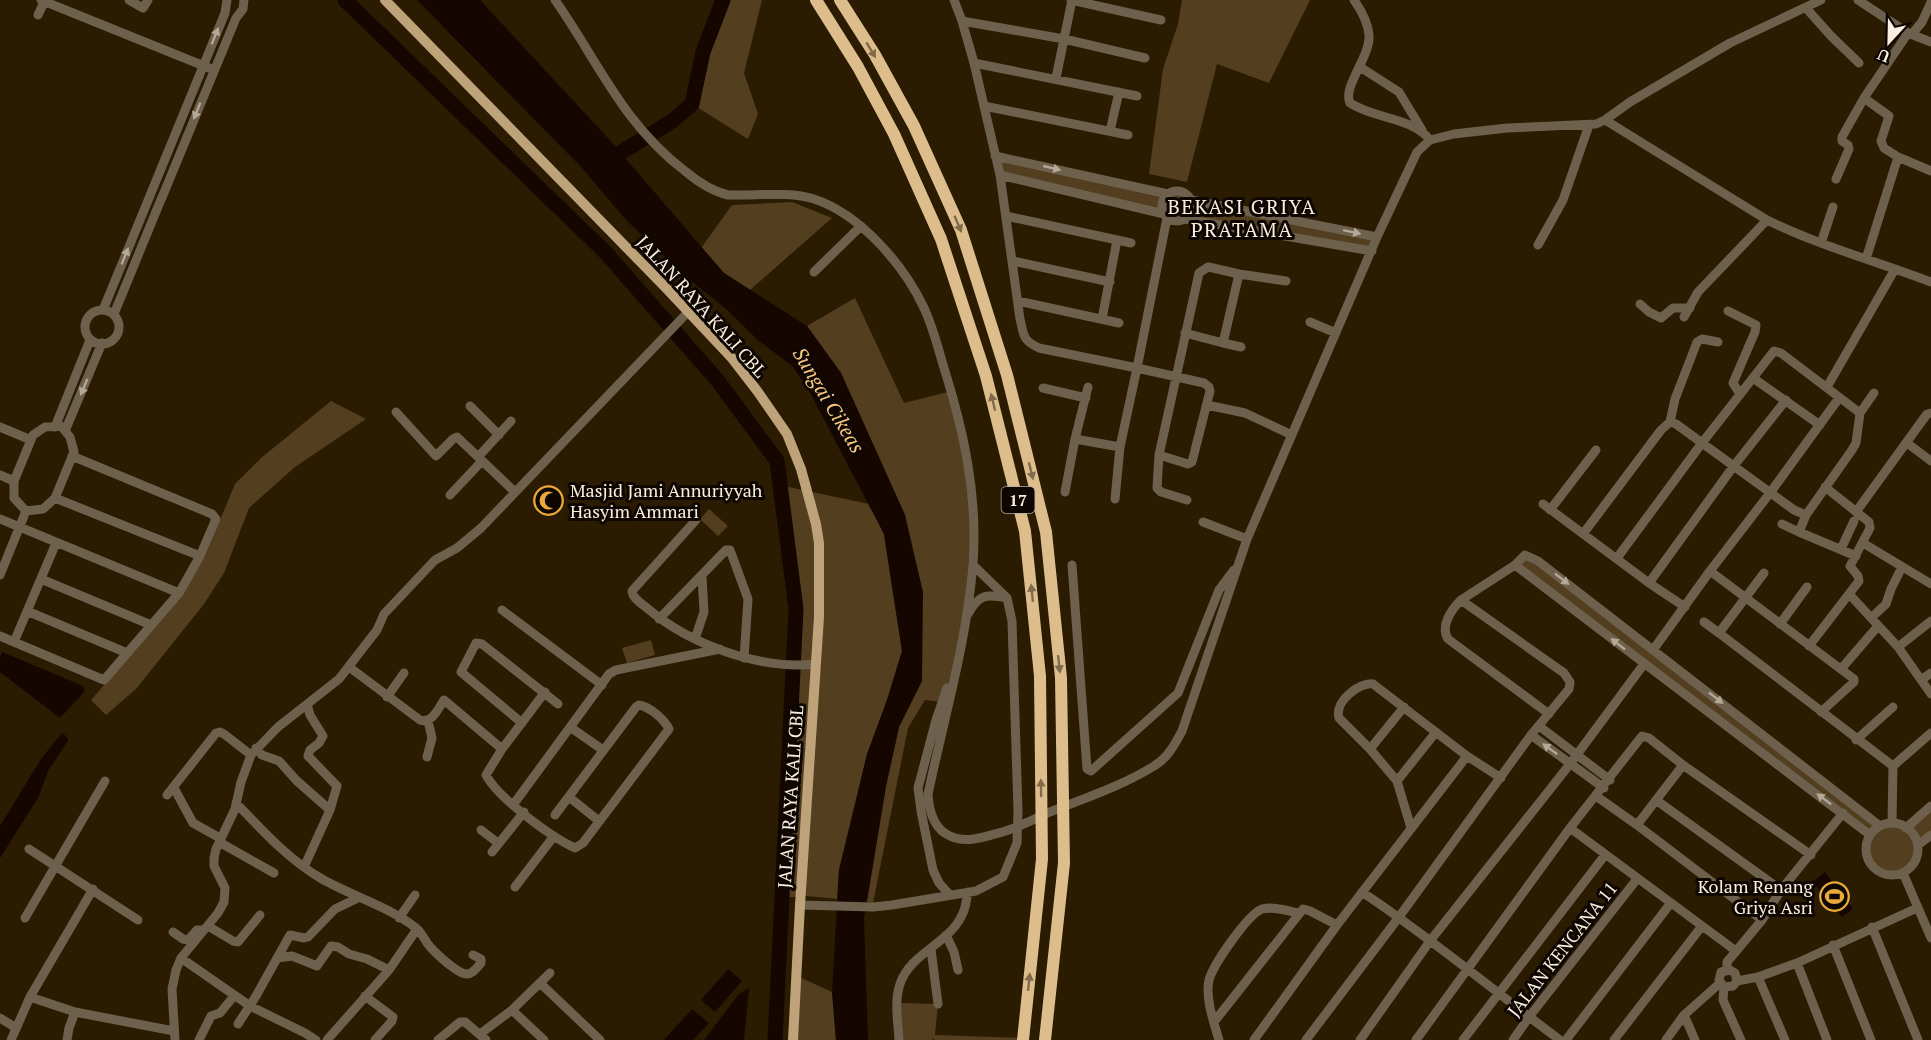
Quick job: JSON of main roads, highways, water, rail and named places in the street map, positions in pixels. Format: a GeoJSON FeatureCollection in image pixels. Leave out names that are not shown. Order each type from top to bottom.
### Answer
{"type":"FeatureCollection","features":[{"type":"Feature","properties":{"kind":"highway","name":"17"},"geometry":{"type":"LineString","coordinates":[[816,0],[858,67],[890,126],[941,239],[986,376],[1026,531],[1040,676],[1042,858],[1023,1040]]}},
{"type":"Feature","properties":{"kind":"highway","name":"17"},"geometry":{"type":"LineString","coordinates":[[840,0],[875,55],[914,126],[962,230],[1007,375],[1046,532],[1061,678],[1064,863],[1045,1040]]}},
{"type":"Feature","properties":{"kind":"main road","name":"JALAN RAYA KALI CBL"},"geometry":{"type":"LineString","coordinates":[[385,0],[730,357],[787,434],[801,469],[819,543],[819,617],[793,1040]]}},
{"type":"Feature","properties":{"kind":"water","name":"Sungai Cikeas"},"geometry":{"type":"Polygon","coordinates":[[[417,0],[480,0],[608,138],[724,273],[807,326],[841,373],[905,515],[923,592],[922,681],[899,727],[886,786],[864,918],[868,1040],[836,1040],[832,992],[839,870],[867,754],[902,651],[884,534],[807,387],[792,366],[759,341],[726,309],[685,276],[627,221],[581,167],[417,0]]]}},
{"type":"Feature","properties":{"kind":"water"},"geometry":{"type":"Polygon","coordinates":[[[2,652],[83,686],[85,691],[60,718],[0,672],[2,652]]]}},
{"type":"Feature","properties":{"kind":"water"},"geometry":{"type":"Polygon","coordinates":[[[62,733],[68,741],[48,771],[38,798],[0,858],[0,826],[41,759],[62,733]]]}},
{"type":"Feature","properties":{"kind":"water","name":"Kolam Renang Griya Asri"},"geometry":{"type":"Polygon","coordinates":[[[1825,872],[1853,909],[1842,917],[1813,882],[1825,872]]]}},
{"type":"Feature","properties":{"kind":"water"},"geometry":{"type":"Polygon","coordinates":[[[728,969],[742,981],[715,1012],[701,1000],[728,969]]]}},
{"type":"Feature","properties":{"kind":"water"},"geometry":{"type":"Polygon","coordinates":[[[749,988],[744,1040],[704,1040],[738,995],[749,988]]]}},
{"type":"Feature","properties":{"kind":"water"},"geometry":{"type":"Polygon","coordinates":[[[692,1009],[709,1023],[693,1040],[664,1040],[692,1009]]]}},
{"type":"Feature","properties":{"kind":"waterway"},"geometry":{"type":"LineString","coordinates":[[345,0],[606,253],[718,381],[777,461],[796,609],[775,1040]]}},
{"type":"Feature","properties":{"kind":"waterway"},"geometry":{"type":"LineString","coordinates":[[615,156],[671,122],[692,104],[703,52],[723,0]]}},
{"type":"Feature","properties":{"kind":"place","name":"Masjid Jami Annuriyyah Hasyim Ammari"},"geometry":{"type":"Point","coordinates":[549,500]}},
{"type":"Feature","properties":{"kind":"place","name":"Kolam Renang Griya Asri"},"geometry":{"type":"Point","coordinates":[1834,896]}},
{"type":"Feature","properties":{"kind":"district","name":"BEKASI GRIYA PRATAMA"},"geometry":{"type":"Point","coordinates":[1242,218]}}]}
